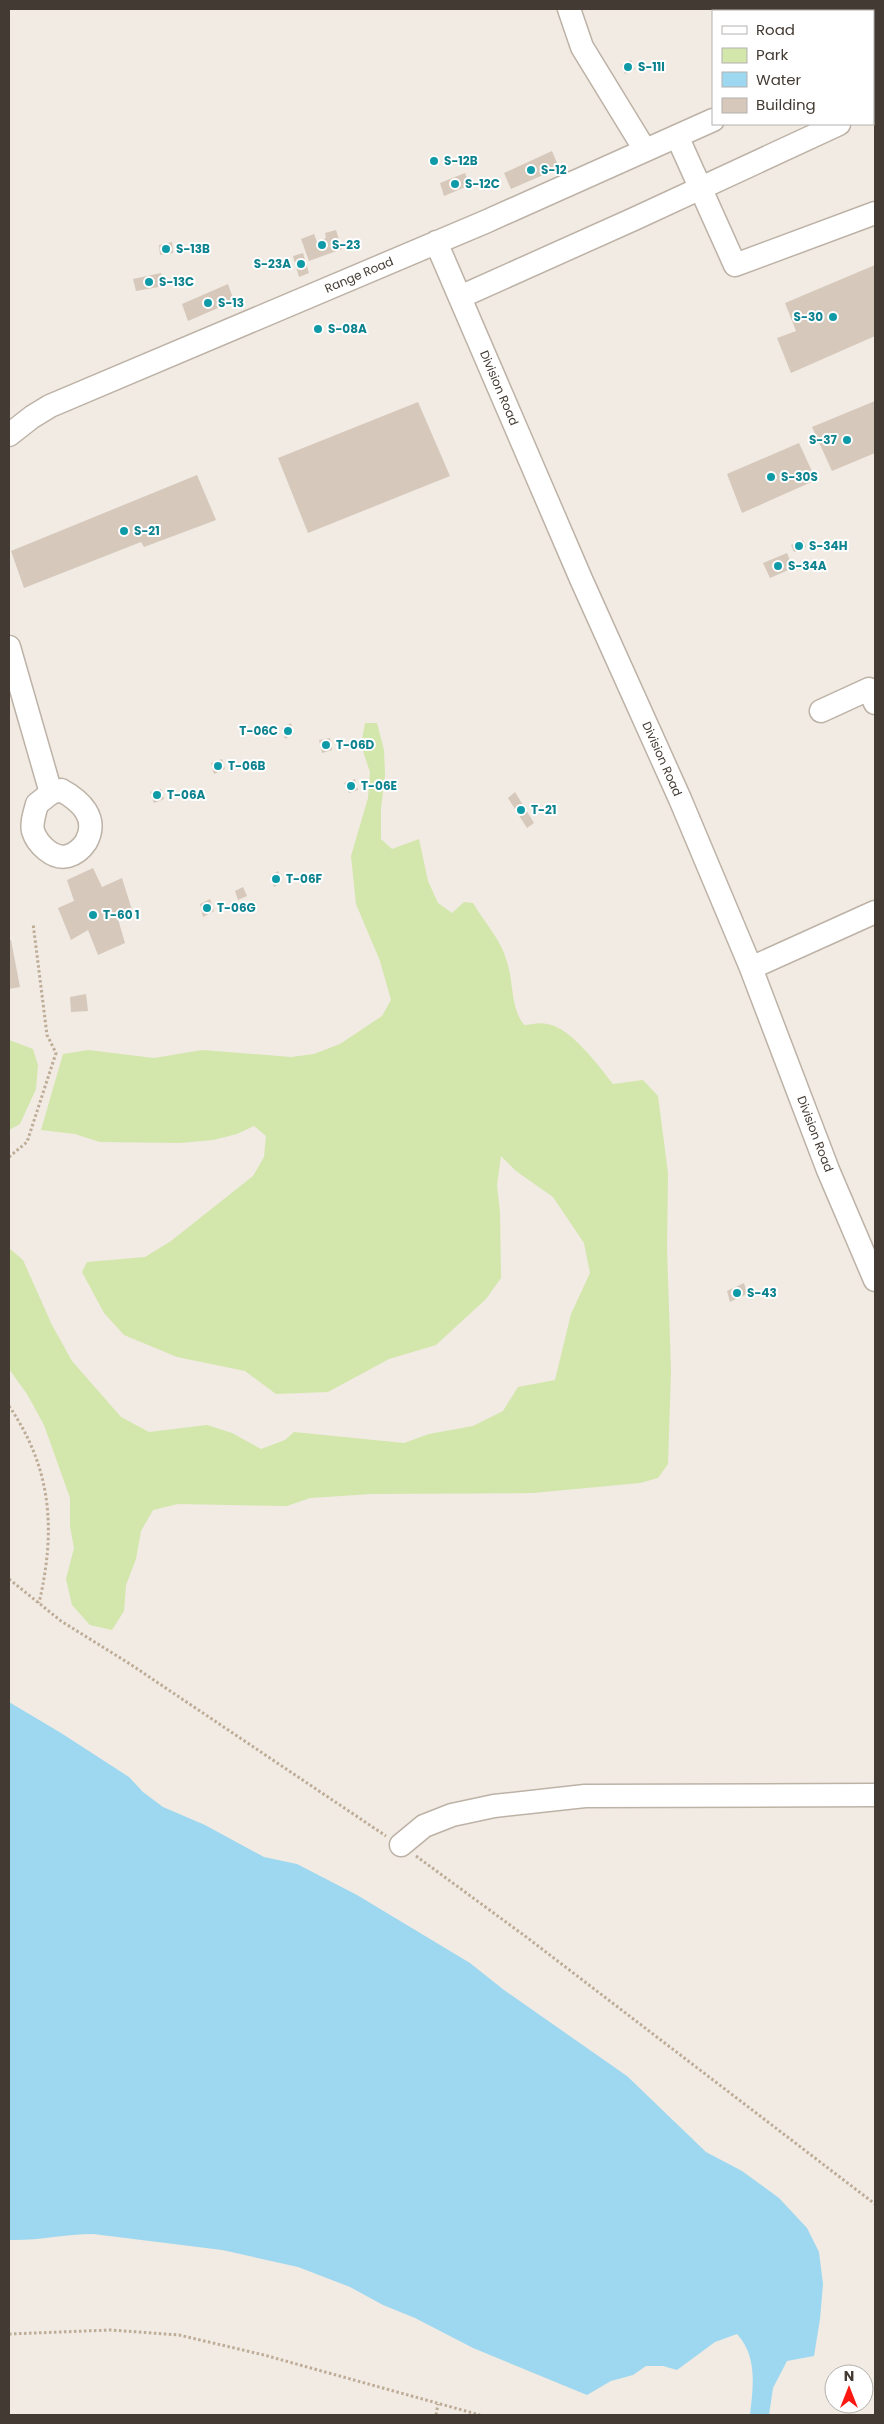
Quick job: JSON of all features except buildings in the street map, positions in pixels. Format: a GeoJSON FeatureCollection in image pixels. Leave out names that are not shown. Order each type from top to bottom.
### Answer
{"type":"FeatureCollection","features":[{"type":"Feature","properties":{"kind":"street"},"geometry":{"type":"LineString","coordinates":[[569,9],[582,47],[645,150]]}},
{"type":"Feature","properties":{"kind":"street","name":"Range Road"},"geometry":{"type":"LineString","coordinates":[[12,427],[50,406],[436,242],[712,120]]}},
{"type":"Feature","properties":{"kind":"street"},"geometry":{"type":"LineString","coordinates":[[460,297],[837,125]]}},
{"type":"Feature","properties":{"kind":"street"},"geometry":{"type":"LineString","coordinates":[[677,136],[735,265],[875,213]]}},
{"type":"Feature","properties":{"kind":"street","name":"Division Road"},"geometry":{"type":"LineString","coordinates":[[436,242],[581,579],[680,799],[751,968],[828,1170],[875,1280]]}},
{"type":"Feature","properties":{"kind":"street"},"geometry":{"type":"LineString","coordinates":[[9,647],[51,793]]}},
{"type":"Feature","properties":{"kind":"street"},"geometry":{"type":"LineString","coordinates":[[821,710],[869,689],[875,703]]}},
{"type":"Feature","properties":{"kind":"street"},"geometry":{"type":"LineString","coordinates":[[751,968],[875,912]]}},
{"type":"Feature","properties":{"kind":"street"},"geometry":{"type":"LineString","coordinates":[[401,1845],[424,1826],[452,1815],[494,1806],[586,1796],[875,1795]]}},
{"type":"Feature","properties":{"kind":"path"},"geometry":{"type":"LineString","coordinates":[[9,1157],[27,1142],[56,1050],[47,1035],[32,923]]}},
{"type":"Feature","properties":{"kind":"path"},"geometry":{"type":"LineString","coordinates":[[9,1406],[20,1423],[38,1464],[45,1484],[49,1510],[48,1560],[39,1603]]}},
{"type":"Feature","properties":{"kind":"path"},"geometry":{"type":"LineString","coordinates":[[9,1579],[61,1622],[130,1664],[401,1845],[487,1907],[875,2204]]}},
{"type":"Feature","properties":{"kind":"path"},"geometry":{"type":"LineString","coordinates":[[9,2334],[110,2330],[179,2335],[264,2355],[480,2415]]}},
{"type":"Feature","properties":{"kind":"path"},"geometry":{"type":"LineString","coordinates":[[436,2415],[438,2404]]}},
{"type":"Feature","properties":{"kind":"green space"},"geometry":{"type":"Polygon","coordinates":[[[365,723],[377,723],[384,750],[385,775],[381,809],[381,839],[392,849],[419,839],[428,881],[438,903],[452,913],[464,902],[473,903],[497,939],[504,954],[509,970],[516,1011],[524,1025],[541,1023],[556,1027],[565,1032],[583,1048],[613,1084],[643,1080],[658,1096],[668,1173],[667,1248],[671,1371],[668,1464],[658,1478],[640,1483],[533,1493],[372,1494],[310,1498],[287,1506],[178,1504],[153,1510],[141,1531],[136,1559],[126,1585],[124,1611],[112,1630],[90,1625],[72,1605],[66,1579],[74,1548],[70,1526],[70,1498],[44,1425],[27,1394],[9,1369],[9,1248],[23,1260],[52,1325],[72,1361],[121,1417],[149,1432],[207,1425],[232,1433],[261,1449],[285,1440],[294,1432],[404,1443],[429,1434],[473,1426],[503,1411],[518,1387],[555,1380],[571,1314],[590,1273],[584,1243],[553,1197],[516,1171],[501,1156],[497,1185],[500,1212],[501,1278],[486,1299],[436,1345],[389,1359],[328,1392],[276,1394],[245,1371],[177,1357],[124,1335],[104,1313],[82,1272],[87,1262],[145,1257],[171,1241],[253,1176],[264,1157],[266,1136],[254,1126],[237,1134],[213,1140],[180,1143],[100,1142],[75,1134],[41,1130],[63,1054],[88,1050],[154,1058],[202,1050],[291,1057],[314,1054],[340,1044],[382,1016],[391,1000],[380,961],[356,904],[351,856],[368,798],[370,772],[361,745],[365,723]]]}},
{"type":"Feature","properties":{"kind":"green space"},"geometry":{"type":"Polygon","coordinates":[[[9,1040],[33,1049],[38,1065],[36,1089],[20,1124],[9,1130],[9,1040]]]}},
{"type":"Feature","properties":{"kind":"water"},"geometry":{"type":"Polygon","coordinates":[[[9,1702],[129,1777],[143,1792],[163,1807],[205,1825],[264,1857],[297,1864],[357,1895],[470,1963],[504,1990],[627,2076],[706,2152],[742,2171],[779,2198],[807,2228],[819,2252],[823,2284],[814,2356],[787,2361],[773,2388],[769,2415],[750,2415],[753,2383],[751,2362],[744,2343],[737,2334],[715,2342],[677,2370],[663,2366],[646,2366],[633,2375],[611,2381],[587,2395],[473,2348],[350,2287],[298,2267],[222,2250],[93,2234],[9,2240],[9,1702]]]}},
{"type":"Feature","properties":{"kind":"place","name":"S-11I"},"geometry":{"type":"Point","coordinates":[628,67]}},
{"type":"Feature","properties":{"kind":"place","name":"S-12B"},"geometry":{"type":"Point","coordinates":[434,161]}},
{"type":"Feature","properties":{"kind":"place","name":"S-12"},"geometry":{"type":"Point","coordinates":[531,170]}},
{"type":"Feature","properties":{"kind":"place","name":"S-12C"},"geometry":{"type":"Point","coordinates":[455,184]}},
{"type":"Feature","properties":{"kind":"place","name":"S-23"},"geometry":{"type":"Point","coordinates":[322,245]}},
{"type":"Feature","properties":{"kind":"place","name":"S-13B"},"geometry":{"type":"Point","coordinates":[166,249]}},
{"type":"Feature","properties":{"kind":"place","name":"S-23A"},"geometry":{"type":"Point","coordinates":[301,264]}},
{"type":"Feature","properties":{"kind":"place","name":"S-13C"},"geometry":{"type":"Point","coordinates":[149,282]}},
{"type":"Feature","properties":{"kind":"place","name":"S-13"},"geometry":{"type":"Point","coordinates":[208,303]}},
{"type":"Feature","properties":{"kind":"place","name":"S-30"},"geometry":{"type":"Point","coordinates":[833,317]}},
{"type":"Feature","properties":{"kind":"place","name":"S-08A"},"geometry":{"type":"Point","coordinates":[318,329]}},
{"type":"Feature","properties":{"kind":"place","name":"S-37"},"geometry":{"type":"Point","coordinates":[847,440]}},
{"type":"Feature","properties":{"kind":"place","name":"S-30S"},"geometry":{"type":"Point","coordinates":[771,477]}},
{"type":"Feature","properties":{"kind":"place","name":"S-21"},"geometry":{"type":"Point","coordinates":[124,531]}},
{"type":"Feature","properties":{"kind":"place","name":"S-34H"},"geometry":{"type":"Point","coordinates":[799,546]}},
{"type":"Feature","properties":{"kind":"place","name":"S-34A"},"geometry":{"type":"Point","coordinates":[778,566]}},
{"type":"Feature","properties":{"kind":"place","name":"T-06C"},"geometry":{"type":"Point","coordinates":[288,731]}},
{"type":"Feature","properties":{"kind":"place","name":"T-06D"},"geometry":{"type":"Point","coordinates":[326,745]}},
{"type":"Feature","properties":{"kind":"place","name":"T-06B"},"geometry":{"type":"Point","coordinates":[218,766]}},
{"type":"Feature","properties":{"kind":"place","name":"T-06E"},"geometry":{"type":"Point","coordinates":[351,786]}},
{"type":"Feature","properties":{"kind":"place","name":"T-06A"},"geometry":{"type":"Point","coordinates":[157,795]}},
{"type":"Feature","properties":{"kind":"place","name":"T-21"},"geometry":{"type":"Point","coordinates":[521,810]}},
{"type":"Feature","properties":{"kind":"place","name":"T-06F"},"geometry":{"type":"Point","coordinates":[276,879]}},
{"type":"Feature","properties":{"kind":"place","name":"T-06G"},"geometry":{"type":"Point","coordinates":[207,908]}},
{"type":"Feature","properties":{"kind":"place","name":"T-60 1"},"geometry":{"type":"Point","coordinates":[93,915]}},
{"type":"Feature","properties":{"kind":"place","name":"S-43"},"geometry":{"type":"Point","coordinates":[737,1293]}}]}
